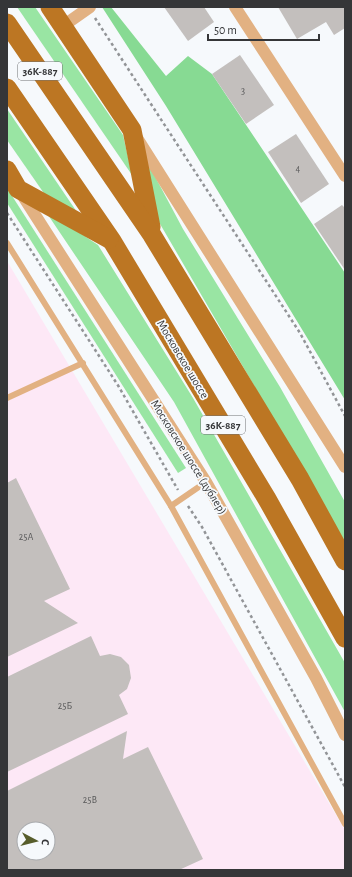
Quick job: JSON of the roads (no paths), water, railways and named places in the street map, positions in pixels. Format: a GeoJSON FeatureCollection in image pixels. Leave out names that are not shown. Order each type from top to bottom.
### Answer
{"type":"FeatureCollection","features":[{"type":"Feature","properties":{"kind":"main road"},"geometry":{"type":"LineString","coordinates":[[50,7],[132,130],[152,235]]}},
{"type":"Feature","properties":{"kind":"main road","name":"36К-887"},"geometry":{"type":"LineString","coordinates":[[7,23],[152,235],[300,479],[345,561]]}},
{"type":"Feature","properties":{"kind":"main road","name":"Московское шоссе"},"geometry":{"type":"LineString","coordinates":[[7,88],[112,241],[267,499],[345,638]]}},
{"type":"Feature","properties":{"kind":"main road"},"geometry":{"type":"LineString","coordinates":[[7,170],[18,189],[112,241]]}},
{"type":"Feature","properties":{"kind":"street"},"geometry":{"type":"LineString","coordinates":[[63,26],[90,7]]}},
{"type":"Feature","properties":{"kind":"street"},"geometry":{"type":"LineString","coordinates":[[235,7],[345,176]]}},
{"type":"Feature","properties":{"kind":"street"},"geometry":{"type":"LineString","coordinates":[[132,130],[345,467]]}},
{"type":"Feature","properties":{"kind":"street","name":"Московское шоссе (дублер)"},"geometry":{"type":"LineString","coordinates":[[18,189],[206,482],[316,678],[345,735]]}},
{"type":"Feature","properties":{"kind":"lane"},"geometry":{"type":"LineString","coordinates":[[7,243],[171,506],[345,824]]}},
{"type":"Feature","properties":{"kind":"lane"},"geometry":{"type":"LineString","coordinates":[[7,398],[83,363]]}},
{"type":"Feature","properties":{"kind":"lane"},"geometry":{"type":"LineString","coordinates":[[171,506],[206,482]]}}]}
